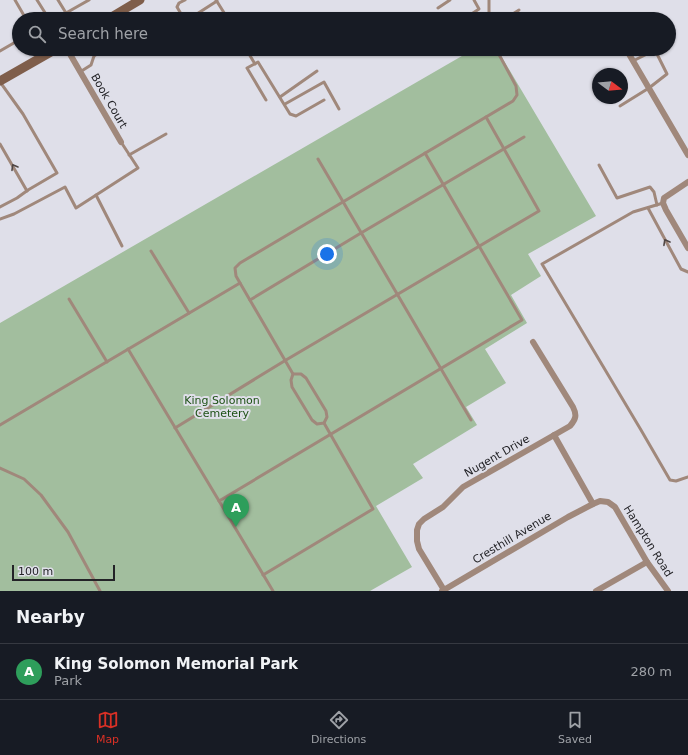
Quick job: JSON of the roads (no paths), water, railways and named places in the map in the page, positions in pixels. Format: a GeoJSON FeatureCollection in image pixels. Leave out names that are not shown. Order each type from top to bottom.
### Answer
{"type":"FeatureCollection","features":[{"type":"Feature","properties":{"kind":"main road"},"geometry":{"type":"LineString","coordinates":[[120,12],[140,0]]}},
{"type":"Feature","properties":{"kind":"main road"},"geometry":{"type":"LineString","coordinates":[[0,81],[44,56]]}},
{"type":"Feature","properties":{"kind":"street","name":"Book Court"},"geometry":{"type":"LineString","coordinates":[[71,56],[121,142]]}},
{"type":"Feature","properties":{"kind":"street"},"geometry":{"type":"LineString","coordinates":[[630,56],[688,155]]}},
{"type":"Feature","properties":{"kind":"street"},"geometry":{"type":"LineString","coordinates":[[688,182],[664,198],[660,204],[666,211],[688,248]]}},
{"type":"Feature","properties":{"kind":"street","name":"Nugent Drive"},"geometry":{"type":"LineString","coordinates":[[443,590],[419,549],[416,535],[420,524],[424,519],[443,507],[463,487],[570,426],[576,416],[575,411],[533,342]]}},
{"type":"Feature","properties":{"kind":"street"},"geometry":{"type":"LineString","coordinates":[[554,435],[593,504]]}},
{"type":"Feature","properties":{"kind":"street","name":"Hampton Road"},"geometry":{"type":"LineString","coordinates":[[593,504],[600,501],[608,502],[615,507],[646,562],[668,591]]}},
{"type":"Feature","properties":{"kind":"street","name":"Cresthill Avenue"},"geometry":{"type":"LineString","coordinates":[[443,590],[593,504]]}},
{"type":"Feature","properties":{"kind":"street"},"geometry":{"type":"LineString","coordinates":[[596,591],[646,562]]}},
{"type":"Feature","properties":{"kind":"lane"},"geometry":{"type":"LineString","coordinates":[[15,0],[22,12]]}},
{"type":"Feature","properties":{"kind":"lane"},"geometry":{"type":"LineString","coordinates":[[37,0],[45,12]]}},
{"type":"Feature","properties":{"kind":"lane"},"geometry":{"type":"LineString","coordinates":[[58,0],[65,12]]}},
{"type":"Feature","properties":{"kind":"lane"},"geometry":{"type":"LineString","coordinates":[[68,12],[89,0]]}},
{"type":"Feature","properties":{"kind":"lane"},"geometry":{"type":"LineString","coordinates":[[180,12],[177,7],[184,0]]}},
{"type":"Feature","properties":{"kind":"lane"},"geometry":{"type":"LineString","coordinates":[[199,12],[216,0],[223,12]]}},
{"type":"Feature","properties":{"kind":"lane"},"geometry":{"type":"LineString","coordinates":[[438,8],[450,0]]}},
{"type":"Feature","properties":{"kind":"lane"},"geometry":{"type":"LineString","coordinates":[[474,0],[479,9],[474,12]]}},
{"type":"Feature","properties":{"kind":"lane"},"geometry":{"type":"LineString","coordinates":[[489,0],[489,12]]}},
{"type":"Feature","properties":{"kind":"lane"},"geometry":{"type":"LineString","coordinates":[[0,51],[12,44]]}},
{"type":"Feature","properties":{"kind":"lane"},"geometry":{"type":"LineString","coordinates":[[80,72],[91,65],[94,56]]}},
{"type":"Feature","properties":{"kind":"lane"},"geometry":{"type":"LineString","coordinates":[[250,56],[255,64]]}},
{"type":"Feature","properties":{"kind":"lane"},"geometry":{"type":"LineString","coordinates":[[324,423],[317,424],[312,420],[292,387],[291,380],[293,374],[236,276],[235,268],[240,263],[513,101],[516,95],[516,86],[500,56]]}},
{"type":"Feature","properties":{"kind":"lane"},"geometry":{"type":"LineString","coordinates":[[632,61],[642,56]]}},
{"type":"Feature","properties":{"kind":"lane"},"geometry":{"type":"LineString","coordinates":[[620,106],[649,88],[667,74],[658,56]]}},
{"type":"Feature","properties":{"kind":"lane"},"geometry":{"type":"LineString","coordinates":[[266,100],[248,68],[258,62],[290,114],[296,116],[324,100]]}},
{"type":"Feature","properties":{"kind":"lane"},"geometry":{"type":"LineString","coordinates":[[280,97],[317,71]]}},
{"type":"Feature","properties":{"kind":"lane"},"geometry":{"type":"LineString","coordinates":[[0,81],[23,114],[57,173],[0,207]]}},
{"type":"Feature","properties":{"kind":"lane"},"geometry":{"type":"LineString","coordinates":[[285,104],[324,82],[339,109]]}},
{"type":"Feature","properties":{"kind":"lane"},"geometry":{"type":"LineString","coordinates":[[175,428],[286,360],[539,211],[486,117]]}},
{"type":"Feature","properties":{"kind":"lane"},"geometry":{"type":"LineString","coordinates":[[129,155],[166,134]]}},
{"type":"Feature","properties":{"kind":"lane"},"geometry":{"type":"LineString","coordinates":[[250,300],[524,137]]}},
{"type":"Feature","properties":{"kind":"lane"},"geometry":{"type":"LineString","coordinates":[[0,219],[14,214],[65,187],[76,208],[138,168],[121,142]]}},
{"type":"Feature","properties":{"kind":"lane"},"geometry":{"type":"LineString","coordinates":[[0,144],[27,191]]}},
{"type":"Feature","properties":{"kind":"lane"},"geometry":{"type":"LineString","coordinates":[[219,501],[522,320],[425,154]]}},
{"type":"Feature","properties":{"kind":"lane"},"geometry":{"type":"LineString","coordinates":[[318,159],[471,420]]}},
{"type":"Feature","properties":{"kind":"lane"},"geometry":{"type":"LineString","coordinates":[[600,165],[617,198],[650,187],[660,204],[633,212],[542,264],[638,423],[670,480],[676,481],[688,477]]}},
{"type":"Feature","properties":{"kind":"lane"},"geometry":{"type":"LineString","coordinates":[[96,195],[122,246]]}},
{"type":"Feature","properties":{"kind":"lane"},"geometry":{"type":"LineString","coordinates":[[648,208],[681,268],[688,272]]}},
{"type":"Feature","properties":{"kind":"lane"},"geometry":{"type":"LineString","coordinates":[[152,251],[189,313]]}},
{"type":"Feature","properties":{"kind":"lane"},"geometry":{"type":"LineString","coordinates":[[0,425],[240,283]]}},
{"type":"Feature","properties":{"kind":"lane"},"geometry":{"type":"LineString","coordinates":[[69,299],[106,362]]}},
{"type":"Feature","properties":{"kind":"lane"},"geometry":{"type":"LineString","coordinates":[[128,349],[273,591]]}},
{"type":"Feature","properties":{"kind":"lane"},"geometry":{"type":"LineString","coordinates":[[293,374],[301,374],[306,378],[326,411],[327,417],[324,423]]}},
{"type":"Feature","properties":{"kind":"lane"},"geometry":{"type":"LineString","coordinates":[[263,575],[373,509],[324,423]]}},
{"type":"Feature","properties":{"kind":"lane"},"geometry":{"type":"LineString","coordinates":[[0,468],[24,480],[41,495],[68,532],[100,591]]}},
{"type":"Feature","properties":{"kind":"place","name":"King Solomon Memorial Park"},"geometry":{"type":"Point","coordinates":[236,527]}},
{"type":"Feature","properties":{"kind":"park label","name":"King Solomon Cemetery"},"geometry":{"type":"Point","coordinates":[222,406]}}]}
